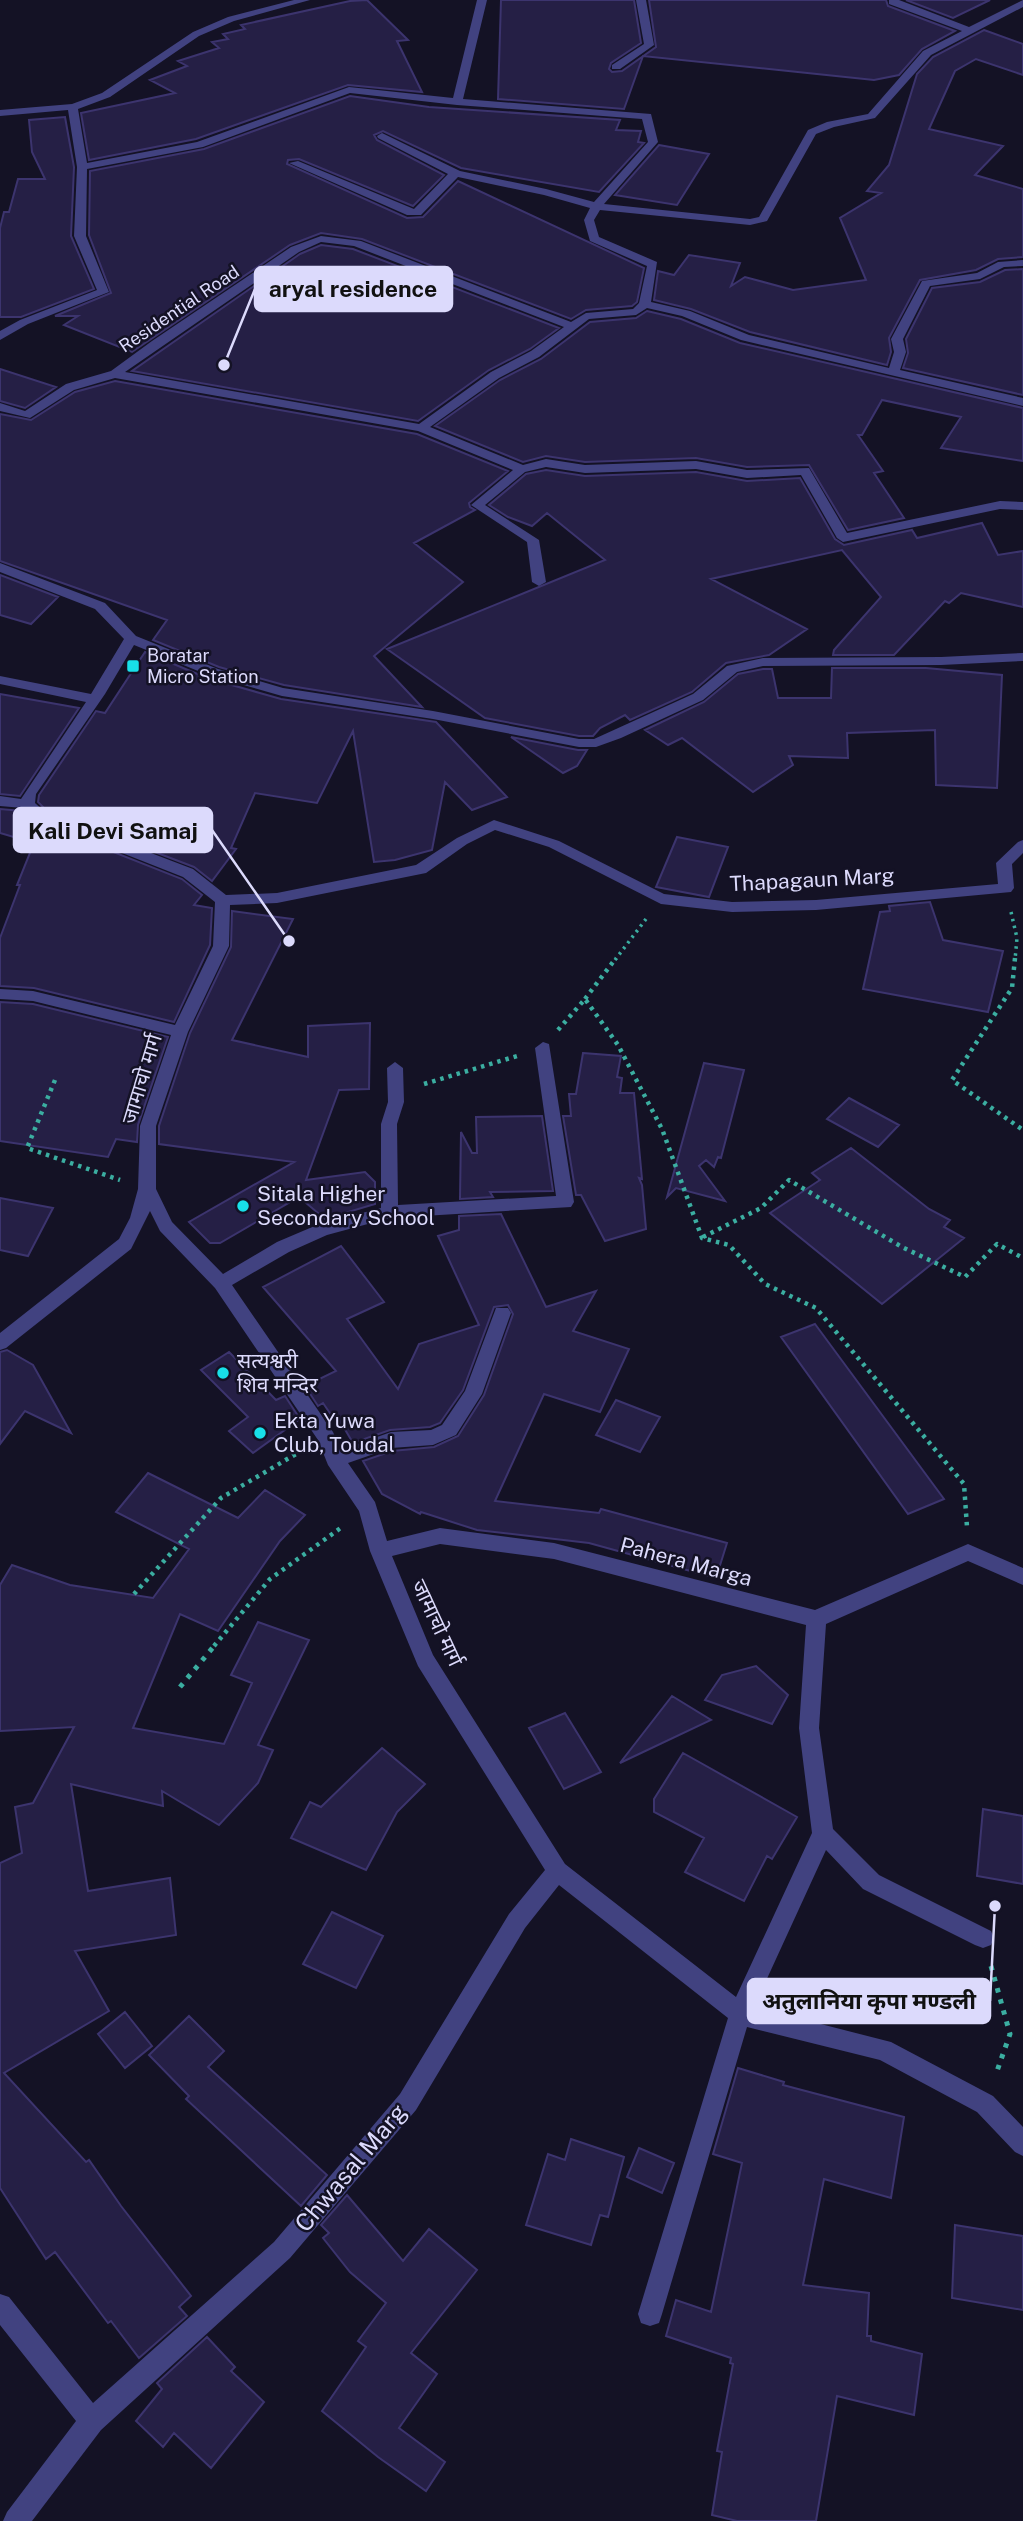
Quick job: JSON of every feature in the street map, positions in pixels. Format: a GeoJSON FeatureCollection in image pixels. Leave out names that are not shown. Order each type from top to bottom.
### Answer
{"type":"FeatureCollection","features":[{"type":"Feature","properties":{"kind":"street"},"geometry":{"type":"LineString","coordinates":[[0,113],[74,107],[106,96],[171,49],[204,31],[231,19],[305,0]]}},
{"type":"Feature","properties":{"kind":"street"},"geometry":{"type":"LineString","coordinates":[[457,102],[482,0]]}},
{"type":"Feature","properties":{"kind":"street"},"geometry":{"type":"LineString","coordinates":[[616,67],[649,45],[641,0]]}},
{"type":"Feature","properties":{"kind":"street"},"geometry":{"type":"LineString","coordinates":[[891,1],[968,30]]}},
{"type":"Feature","properties":{"kind":"street"},"geometry":{"type":"LineString","coordinates":[[382,136],[457,174],[547,192],[596,206],[750,222],[763,219],[812,132],[831,124],[871,116],[927,53],[1023,3]]}},
{"type":"Feature","properties":{"kind":"street"},"geometry":{"type":"LineString","coordinates":[[82,167],[199,145],[349,90],[457,102],[647,116],[653,142],[596,206],[589,220],[594,239],[653,264],[645,304],[636,312],[586,316],[535,354],[495,375],[421,428]]}},
{"type":"Feature","properties":{"kind":"street"},"geometry":{"type":"LineString","coordinates":[[0,336],[24,322],[103,292],[80,236],[82,167],[74,107]]}},
{"type":"Feature","properties":{"kind":"street"},"geometry":{"type":"LineString","coordinates":[[294,163],[407,212],[417,213],[451,176],[457,174]]}},
{"type":"Feature","properties":{"kind":"street","name":"Residential Road"},"geometry":{"type":"LineString","coordinates":[[116,374],[290,252],[325,236],[357,243],[572,326]]}},
{"type":"Feature","properties":{"kind":"street"},"geometry":{"type":"LineString","coordinates":[[893,374],[900,352],[897,339],[926,283],[980,276],[1002,264],[1023,263]]}},
{"type":"Feature","properties":{"kind":"street"},"geometry":{"type":"LineString","coordinates":[[645,304],[686,313],[745,338],[1023,402]]}},
{"type":"Feature","properties":{"kind":"street"},"geometry":{"type":"LineString","coordinates":[[0,407],[26,415],[70,387],[116,374],[421,428],[500,458],[521,469]]}},
{"type":"Feature","properties":{"kind":"street"},"geometry":{"type":"LineString","coordinates":[[538,582],[533,540],[477,505],[521,469],[546,463],[585,468],[696,465],[747,474],[806,471],[843,538],[1000,505],[1023,506]]}},
{"type":"Feature","properties":{"kind":"street"},"geometry":{"type":"LineString","coordinates":[[0,567],[100,606],[131,639],[213,671],[282,692],[433,715],[579,743],[596,743],[698,697],[732,668],[763,662],[941,661],[1023,657]]}},
{"type":"Feature","properties":{"kind":"street"},"geometry":{"type":"LineString","coordinates":[[27,803],[30,794],[131,639]]}},
{"type":"Feature","properties":{"kind":"street"},"geometry":{"type":"LineString","coordinates":[[0,680],[94,699]]}},
{"type":"Feature","properties":{"kind":"street"},"geometry":{"type":"LineString","coordinates":[[0,800],[27,803],[41,816],[188,873],[223,900]]}},
{"type":"Feature","properties":{"kind":"street","name":"Thapagaun Marg"},"geometry":{"type":"LineString","coordinates":[[223,900],[277,898],[421,869],[462,841],[494,825],[554,844],[661,899],[732,907],[802,905],[1006,888]]}},
{"type":"Feature","properties":{"kind":"street"},"geometry":{"type":"LineString","coordinates":[[1006,888],[1004,863],[1023,845]]}},
{"type":"Feature","properties":{"kind":"street","name":"जामाचो मार्ग"},"geometry":{"type":"LineString","coordinates":[[223,900],[221,946],[180,1032],[148,1126],[148,1189],[166,1226],[221,1283],[326,1437],[335,1460],[368,1508],[380,1550],[425,1660],[557,1871],[740,2014],[883,2050],[985,2104],[1023,2144]]}},
{"type":"Feature","properties":{"kind":"street"},"geometry":{"type":"LineString","coordinates":[[0,994],[33,996],[180,1032]]}},
{"type":"Feature","properties":{"kind":"street"},"geometry":{"type":"LineString","coordinates":[[221,1283],[283,1247],[323,1230],[390,1212],[565,1202],[543,1048]]}},
{"type":"Feature","properties":{"kind":"street"},"geometry":{"type":"LineString","coordinates":[[390,1212],[389,1124],[396,1102],[395,1068]]}},
{"type":"Feature","properties":{"kind":"street"},"geometry":{"type":"LineString","coordinates":[[0,1342],[125,1244],[139,1218],[148,1189]]}},
{"type":"Feature","properties":{"kind":"street"},"geometry":{"type":"LineString","coordinates":[[335,1460],[391,1440],[433,1437],[449,1430],[473,1394],[502,1313]]}},
{"type":"Feature","properties":{"kind":"street","name":"Pahera Marga"},"geometry":{"type":"LineString","coordinates":[[380,1550],[440,1536],[554,1550],[816,1619]]}},
{"type":"Feature","properties":{"kind":"street"},"geometry":{"type":"LineString","coordinates":[[650,2314],[740,2014],[823,1833],[809,1728],[816,1619],[968,1552],[1023,1577]]}},
{"type":"Feature","properties":{"kind":"street"},"geometry":{"type":"LineString","coordinates":[[823,1833],[871,1882],[983,1938]]}},
{"type":"Feature","properties":{"kind":"street","name":"Chwasal Marg"},"geometry":{"type":"LineString","coordinates":[[16,2521],[92,2421],[282,2250],[408,2102],[517,1921],[557,1871]]}},
{"type":"Feature","properties":{"kind":"street"},"geometry":{"type":"LineString","coordinates":[[0,2306],[92,2421]]}},
{"type":"Feature","properties":{"kind":"path"},"geometry":{"type":"LineString","coordinates":[[1006,888],[1017,938],[1012,989],[952,1080],[1023,1130]]}},
{"type":"Feature","properties":{"kind":"path"},"geometry":{"type":"LineString","coordinates":[[396,1102],[405,1090],[543,1048],[585,999],[661,899]]}},
{"type":"Feature","properties":{"kind":"path"},"geometry":{"type":"LineString","coordinates":[[585,999],[618,1045],[662,1129],[702,1238]]}},
{"type":"Feature","properties":{"kind":"path"},"geometry":{"type":"LineString","coordinates":[[55,1080],[27,1148],[148,1189]]}},
{"type":"Feature","properties":{"kind":"path"},"geometry":{"type":"LineString","coordinates":[[702,1238],[761,1208],[789,1180],[902,1247],[965,1277],[997,1244],[1023,1258]]}},
{"type":"Feature","properties":{"kind":"path"},"geometry":{"type":"LineString","coordinates":[[702,1238],[729,1245],[765,1284],[817,1308],[964,1485],[968,1552]]}},
{"type":"Feature","properties":{"kind":"path"},"geometry":{"type":"LineString","coordinates":[[134,1594],[221,1497],[326,1437]]}},
{"type":"Feature","properties":{"kind":"path"},"geometry":{"type":"LineString","coordinates":[[180,1687],[270,1579],[368,1508]]}},
{"type":"Feature","properties":{"kind":"path"},"geometry":{"type":"LineString","coordinates":[[983,1938],[1010,2034],[985,2104]]}},
{"type":"Feature","properties":{"kind":"building"},"geometry":{"type":"Polygon","coordinates":[[[367,0],[408,40],[397,41],[422,92],[348,85],[196,139],[89,160],[81,113],[175,93],[150,80],[187,66],[178,61],[219,48],[212,42],[228,39],[223,34],[245,29],[241,25],[350,1],[367,0]]]}},
{"type":"Feature","properties":{"kind":"building"},"geometry":{"type":"Polygon","coordinates":[[[501,0],[634,0],[641,43],[611,63],[609,69],[612,72],[622,71],[643,56],[624,109],[498,99],[501,0]]]}},
{"type":"Feature","properties":{"kind":"building"},"geometry":{"type":"Polygon","coordinates":[[[649,0],[886,0],[888,6],[955,31],[922,49],[899,75],[874,80],[643,56],[656,47],[649,0]]]}},
{"type":"Feature","properties":{"kind":"building"},"geometry":{"type":"Polygon","coordinates":[[[906,0],[990,0],[953,18],[906,0]]]}},
{"type":"Feature","properties":{"kind":"building"},"geometry":{"type":"Polygon","coordinates":[[[984,30],[1023,44],[1023,75],[976,59],[955,71],[929,129],[1003,146],[975,175],[1023,189],[1023,257],[998,259],[976,270],[920,280],[889,338],[891,352],[887,365],[750,332],[691,309],[654,300],[658,271],[674,275],[689,255],[740,263],[731,286],[745,277],[793,290],[866,280],[840,218],[881,193],[867,191],[889,165],[917,74],[933,57],[984,30]]]}},
{"type":"Feature","properties":{"kind":"building"},"geometry":{"type":"Polygon","coordinates":[[[350,96],[429,107],[620,120],[616,130],[641,131],[638,142],[644,143],[599,192],[461,168],[383,131],[374,135],[377,140],[444,175],[413,206],[299,159],[288,160],[287,164],[407,218],[423,217],[458,181],[644,268],[637,302],[632,306],[586,310],[571,319],[362,239],[321,233],[290,245],[132,352],[64,325],[78,316],[55,316],[111,293],[89,235],[90,171],[204,149],[350,96]]]}},
{"type":"Feature","properties":{"kind":"building"},"geometry":{"type":"Polygon","coordinates":[[[65,117],[74,167],[71,236],[94,289],[21,317],[0,317],[0,228],[4,212],[9,212],[18,179],[45,179],[32,152],[29,120],[65,117]]]}},
{"type":"Feature","properties":{"kind":"building"},"geometry":{"type":"Polygon","coordinates":[[[659,145],[709,154],[677,205],[615,195],[659,145]]]}},
{"type":"Feature","properties":{"kind":"building"},"geometry":{"type":"Polygon","coordinates":[[[321,245],[353,249],[559,328],[530,349],[489,370],[418,421],[132,371],[300,254],[321,245]]]}},
{"type":"Feature","properties":{"kind":"building"},"geometry":{"type":"Polygon","coordinates":[[[1023,269],[1023,395],[903,368],[908,353],[906,339],[932,288],[980,282],[1005,270],[1023,269]]]}},
{"type":"Feature","properties":{"kind":"building"},"geometry":{"type":"Polygon","coordinates":[[[647,311],[681,319],[740,343],[1023,408],[1023,461],[941,448],[961,417],[882,400],[862,435],[858,435],[883,471],[874,473],[904,518],[848,530],[809,465],[747,467],[696,458],[585,462],[546,456],[523,462],[435,426],[500,380],[541,359],[590,322],[636,318],[647,311]]]}},
{"type":"Feature","properties":{"kind":"building"},"geometry":{"type":"Polygon","coordinates":[[[0,369],[56,387],[25,408],[0,401],[0,369]]]}},
{"type":"Feature","properties":{"kind":"building"},"geometry":{"type":"Polygon","coordinates":[[[115,381],[417,434],[508,471],[469,503],[475,510],[414,543],[463,582],[374,656],[422,707],[284,685],[219,667],[153,640],[167,620],[0,561],[0,414],[31,420],[75,392],[115,381]]]}},
{"type":"Feature","properties":{"kind":"building"},"geometry":{"type":"Polygon","coordinates":[[[546,470],[585,476],[696,472],[747,481],[800,478],[835,539],[844,545],[912,530],[917,538],[982,523],[998,555],[1023,551],[1023,607],[961,593],[949,603],[945,601],[894,655],[833,655],[834,650],[881,597],[842,550],[711,579],[807,629],[769,655],[726,663],[692,692],[630,720],[625,715],[600,728],[593,736],[579,736],[485,718],[387,649],[605,560],[547,513],[532,526],[508,517],[489,505],[526,474],[546,470]]]}},
{"type":"Feature","properties":{"kind":"building"},"geometry":{"type":"Polygon","coordinates":[[[0,575],[58,597],[31,624],[0,615],[0,575]]]}},
{"type":"Feature","properties":{"kind":"building"},"geometry":{"type":"Polygon","coordinates":[[[145,652],[207,678],[281,699],[436,722],[507,797],[472,810],[445,782],[432,850],[395,860],[374,862],[353,731],[317,803],[255,793],[231,848],[236,849],[212,881],[194,867],[47,811],[38,802],[39,795],[96,711],[105,713],[145,652]]]}},
{"type":"Feature","properties":{"kind":"building"},"geometry":{"type":"Polygon","coordinates":[[[832,668],[926,668],[1002,675],[997,788],[936,785],[935,730],[847,733],[848,758],[789,756],[793,765],[753,792],[682,738],[668,745],[645,730],[704,702],[738,674],[763,669],[772,669],[778,698],[831,698],[832,668]]]}},
{"type":"Feature","properties":{"kind":"building"},"geometry":{"type":"Polygon","coordinates":[[[0,694],[79,708],[20,796],[0,794],[0,694]]]}},
{"type":"Feature","properties":{"kind":"building"},"geometry":{"type":"Polygon","coordinates":[[[511,737],[587,750],[577,766],[563,773],[511,737]]]}},
{"type":"Feature","properties":{"kind":"building"},"geometry":{"type":"Polygon","coordinates":[[[0,809],[22,811],[35,821],[182,879],[202,895],[194,905],[212,908],[210,945],[174,1022],[34,988],[0,986],[0,938],[34,843],[0,833],[0,809]]]}},
{"type":"Feature","properties":{"kind":"building"},"geometry":{"type":"Polygon","coordinates":[[[677,837],[728,847],[709,897],[656,887],[677,837]]]}},
{"type":"Feature","properties":{"kind":"building"},"geometry":{"type":"Polygon","coordinates":[[[930,902],[943,940],[1003,951],[988,1012],[863,989],[880,912],[890,911],[889,906],[930,902]]]}},
{"type":"Feature","properties":{"kind":"building"},"geometry":{"type":"Polygon","coordinates":[[[232,911],[293,919],[232,1040],[308,1057],[308,1026],[370,1023],[369,1089],[339,1090],[306,1180],[365,1172],[375,1182],[375,1204],[325,1219],[299,1197],[220,1243],[210,1243],[189,1222],[294,1162],[159,1144],[159,1126],[190,1033],[231,947],[232,911]]]}},
{"type":"Feature","properties":{"kind":"building"},"geometry":{"type":"Polygon","coordinates":[[[0,1002],[33,1004],[168,1037],[138,1125],[137,1142],[116,1139],[108,1157],[0,1141],[0,1002]]]}},
{"type":"Feature","properties":{"kind":"building"},"geometry":{"type":"Polygon","coordinates":[[[583,1053],[621,1056],[617,1077],[622,1078],[620,1093],[634,1093],[642,1179],[639,1178],[646,1229],[605,1241],[581,1195],[576,1195],[563,1116],[571,1116],[569,1094],[576,1094],[583,1053]]]}},
{"type":"Feature","properties":{"kind":"building"},"geometry":{"type":"Polygon","coordinates":[[[704,1063],[744,1070],[721,1158],[718,1157],[714,1167],[706,1160],[699,1166],[725,1201],[676,1188],[667,1197],[704,1063]]]}},
{"type":"Feature","properties":{"kind":"building"},"geometry":{"type":"Polygon","coordinates":[[[849,1098],[899,1125],[878,1147],[827,1119],[849,1098]]]}},
{"type":"Feature","properties":{"kind":"building"},"geometry":{"type":"Polygon","coordinates":[[[542,1116],[553,1191],[490,1192],[493,1197],[460,1199],[461,1132],[472,1153],[477,1153],[476,1117],[542,1116]]]}},
{"type":"Feature","properties":{"kind":"building"},"geometry":{"type":"Polygon","coordinates":[[[851,1148],[929,1209],[950,1220],[944,1227],[964,1238],[882,1304],[770,1213],[820,1180],[812,1173],[851,1148]]]}},
{"type":"Feature","properties":{"kind":"building"},"geometry":{"type":"Polygon","coordinates":[[[0,1198],[53,1208],[28,1256],[0,1250],[0,1198]]]}},
{"type":"Feature","properties":{"kind":"building"},"geometry":{"type":"Polygon","coordinates":[[[501,1214],[546,1307],[596,1291],[573,1331],[629,1349],[600,1412],[544,1394],[495,1501],[599,1513],[601,1509],[727,1543],[716,1578],[589,1543],[477,1530],[421,1512],[420,1514],[382,1494],[363,1461],[392,1451],[434,1447],[458,1436],[484,1395],[513,1314],[508,1305],[494,1307],[463,1390],[440,1423],[430,1427],[390,1430],[353,1443],[340,1421],[336,1422],[323,1403],[318,1406],[305,1386],[336,1371],[263,1287],[341,1246],[384,1302],[347,1319],[398,1389],[419,1344],[479,1325],[438,1236],[459,1230],[459,1216],[501,1214]]]}},
{"type":"Feature","properties":{"kind":"building"},"geometry":{"type":"Polygon","coordinates":[[[815,1324],[944,1499],[908,1514],[781,1337],[815,1324]]]}},
{"type":"Feature","properties":{"kind":"building"},"geometry":{"type":"Polygon","coordinates":[[[7,1350],[33,1365],[71,1433],[25,1411],[0,1444],[0,1352],[7,1350]]]}},
{"type":"Feature","properties":{"kind":"building"},"geometry":{"type":"Polygon","coordinates":[[[229,1352],[276,1400],[285,1396],[300,1419],[253,1453],[229,1431],[248,1417],[201,1370],[229,1352]]]}},
{"type":"Feature","properties":{"kind":"building"},"geometry":{"type":"Polygon","coordinates":[[[616,1400],[660,1417],[640,1452],[596,1435],[616,1400]]]}},
{"type":"Feature","properties":{"kind":"building"},"geometry":{"type":"Polygon","coordinates":[[[148,1473],[238,1518],[265,1490],[305,1515],[280,1541],[218,1631],[180,1614],[133,1728],[224,1744],[252,1683],[231,1675],[258,1622],[309,1640],[258,1745],[273,1750],[258,1783],[219,1825],[162,1791],[163,1806],[71,1784],[88,1891],[170,1878],[176,1935],[75,1951],[109,2011],[4,2073],[86,2162],[89,2160],[191,2296],[179,2307],[187,2316],[139,2358],[111,2321],[108,2323],[55,2252],[46,2259],[0,2188],[0,1863],[22,1853],[15,1807],[33,1803],[74,1727],[0,1731],[0,1585],[12,1565],[70,1585],[153,1598],[189,1549],[116,1512],[148,1473]]]}},
{"type":"Feature","properties":{"kind":"building"},"geometry":{"type":"Polygon","coordinates":[[[756,1666],[788,1695],[772,1724],[705,1700],[722,1675],[756,1666]]]}},
{"type":"Feature","properties":{"kind":"building"},"geometry":{"type":"Polygon","coordinates":[[[672,1696],[711,1720],[620,1763],[672,1696]]]}},
{"type":"Feature","properties":{"kind":"building"},"geometry":{"type":"Polygon","coordinates":[[[565,1713],[601,1772],[564,1789],[529,1728],[565,1713]]]}},
{"type":"Feature","properties":{"kind":"building"},"geometry":{"type":"Polygon","coordinates":[[[382,1748],[425,1784],[397,1812],[366,1870],[291,1838],[310,1802],[321,1807],[382,1748]]]}},
{"type":"Feature","properties":{"kind":"building"},"geometry":{"type":"Polygon","coordinates":[[[683,1753],[797,1817],[772,1859],[767,1856],[744,1901],[685,1872],[704,1838],[654,1812],[654,1799],[683,1753]]]}},
{"type":"Feature","properties":{"kind":"building"},"geometry":{"type":"Polygon","coordinates":[[[983,1809],[1023,1816],[1023,1884],[977,1876],[983,1809]]]}},
{"type":"Feature","properties":{"kind":"building"},"geometry":{"type":"Polygon","coordinates":[[[332,1912],[383,1936],[356,1988],[303,1964],[332,1912]]]}},
{"type":"Feature","properties":{"kind":"building"},"geometry":{"type":"Polygon","coordinates":[[[125,2012],[152,2046],[125,2068],[98,2034],[125,2012]]]}},
{"type":"Feature","properties":{"kind":"building"},"geometry":{"type":"Polygon","coordinates":[[[189,2016],[224,2051],[208,2067],[327,2175],[301,2206],[186,2099],[189,2096],[149,2055],[189,2016]]]}},
{"type":"Feature","properties":{"kind":"building"},"geometry":{"type":"Polygon","coordinates":[[[738,2068],[784,2082],[783,2085],[904,2117],[891,2198],[824,2179],[803,2285],[869,2293],[867,2336],[871,2336],[871,2341],[922,2354],[914,2415],[837,2396],[816,2521],[737,2521],[712,2515],[722,2452],[717,2451],[733,2364],[730,2363],[731,2358],[666,2336],[676,2300],[711,2312],[742,2163],[713,2154],[738,2068]]]}},
{"type":"Feature","properties":{"kind":"building"},"geometry":{"type":"Polygon","coordinates":[[[571,2139],[624,2157],[608,2217],[600,2215],[591,2245],[526,2225],[548,2154],[565,2160],[571,2139]]]}},
{"type":"Feature","properties":{"kind":"building"},"geometry":{"type":"Polygon","coordinates":[[[639,2148],[674,2163],[662,2193],[627,2177],[639,2148]]]}},
{"type":"Feature","properties":{"kind":"building"},"geometry":{"type":"Polygon","coordinates":[[[347,2195],[403,2261],[429,2229],[477,2270],[411,2353],[437,2374],[399,2428],[445,2462],[426,2491],[378,2457],[322,2411],[366,2347],[358,2341],[386,2303],[350,2272],[323,2238],[329,2233],[321,2225],[347,2195]]]}},
{"type":"Feature","properties":{"kind":"building"},"geometry":{"type":"Polygon","coordinates":[[[955,2225],[1023,2236],[1023,2310],[952,2298],[955,2225]]]}},
{"type":"Feature","properties":{"kind":"building"},"geometry":{"type":"Polygon","coordinates":[[[207,2337],[235,2367],[231,2371],[264,2402],[211,2468],[174,2433],[163,2447],[136,2421],[162,2389],[157,2383],[207,2337]]]}},
{"type":"Feature","properties":{"kind":"place","name":"aryal residence"},"geometry":{"type":"Point","coordinates":[224,365]}},
{"type":"Feature","properties":{"kind":"place","name":"Boratar Micro Station"},"geometry":{"type":"Point","coordinates":[133,666]}},
{"type":"Feature","properties":{"kind":"place","name":"Kali Devi Samaj"},"geometry":{"type":"Point","coordinates":[289,941]}},
{"type":"Feature","properties":{"kind":"place","name":"Sitala Higher Secondary School"},"geometry":{"type":"Point","coordinates":[243,1206]}},
{"type":"Feature","properties":{"kind":"place","name":"सत्यश्वरी शिव मन्दिर"},"geometry":{"type":"Point","coordinates":[223,1373]}},
{"type":"Feature","properties":{"kind":"place","name":"Ekta Yuwa Club, Toudal"},"geometry":{"type":"Point","coordinates":[260,1433]}},
{"type":"Feature","properties":{"kind":"place","name":"अतुलानिया कृपा मण्डली"},"geometry":{"type":"Point","coordinates":[995,1906]}}]}
